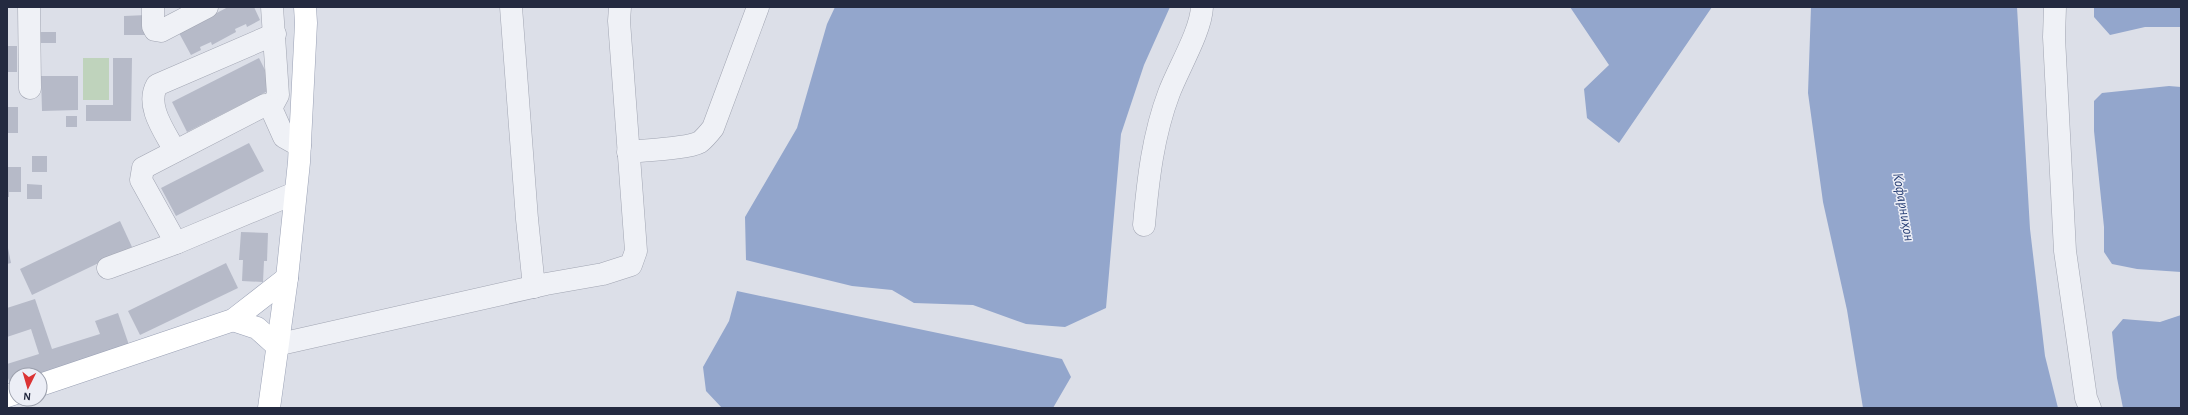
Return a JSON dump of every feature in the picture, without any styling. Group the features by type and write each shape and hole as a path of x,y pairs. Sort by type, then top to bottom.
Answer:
{"main road":[{"path":"269,408 276,345 287,278 300,146 306,23 305,7"},
{"path":"48,382 233,320 287,278"},
{"path":"233,320 257,328 276,345"}],"street":[{"path":"29,7 30,88"},
{"path":"153,7 153,26 156,30 160,31 207,7"},
{"path":"271,108 278,95 272,7"},
{"path":"511,7 527,219 534,287"},
{"path":"276,345 534,287 603,274 631,265 636,251 619,21 620,7"},
{"path":"628,152 687,145 699,142 707,136 713,128 758,7"},
{"path":"1144,226 1148,182 1156,133 1169,93 1184,61 1202,7"},
{"path":"2055,7 2054,37 2065,251 2086,398 2090,408"},
{"path":"175,151 153,106 152,99 157,85 275,34"},
{"path":"176,243 141,180 143,168 265,105 271,108 284,137 300,146"},
{"path":"108,268 176,243 295,193"}],"green space":[{"path":"83,58 109,58 109,100 83,100"}],"water":[{"path":"835,7 1170,7 1144,65 1121,134 1106,308 1065,327 1026,324 973,305 914,303 892,290 852,286 746,260 745,217 797,128 827,24"},
{"path":"1570,7 1712,7 1619,143 1587,118 1584,89 1609,65"},
{"name":"Кофарниҳон","path":"1811,7 2017,7 2030,229 2045,356 2058,408 1863,408 1847,310 1823,202 1808,93"},
{"path":"2094,7 2181,7 2181,27 2145,27 2110,35 2094,17"},
{"path":"2169,86 2181,87 2181,272 2137,269 2112,264 2104,252 2104,227 2094,131 2094,101 2102,93"},
{"path":"737,291 1062,359 1071,377 1053,408 722,408 706,391 703,367 729,321"},
{"path":"2181,315 2181,408 2123,408 2117,378 2112,332 2123,319 2160,322"}],"building":[{"path":"228,7 254,7 260,20 247,27 246,24 235,29 236,32 212,45 211,42 200,47 201,50 191,55 179,33"},
{"path":"147,15 147,35 124,35 124,16"},
{"path":"40,32 56,32 56,43 40,43"},
{"path":"7,46 17,46 17,72 7,72"},
{"path":"113,58 132,58 131,121 86,121 86,105 113,105"},
{"path":"259,58 274,88 187,132 172,102"},
{"path":"41,76 78,76 78,110 42,111"},
{"path":"7,107 18,107 18,133 7,133"},
{"path":"66,116 77,116 77,127 66,127"},
{"path":"249,143 264,171 176,216 161,188"},
{"path":"32,156 47,156 47,172 32,172"},
{"path":"7,167 21,167 21,192 9,192 9,197 7,197"},
{"path":"27,184 42,185 42,199 27,199"},
{"path":"120,221 132,247 32,295 20,269"},
{"path":"241,232 268,233 267,261 264,261 263,282 242,281 243,260 239,260"},
{"path":"8,248 11,263 7,264 7,249"},
{"path":"226,263 238,288 140,335 128,311"},
{"path":"35,299 52,349 100,334 95,321 118,313 129,345 48,371 48,367 8,367 8,378 7,364 39,354 31,329 7,337 7,308"}]}
